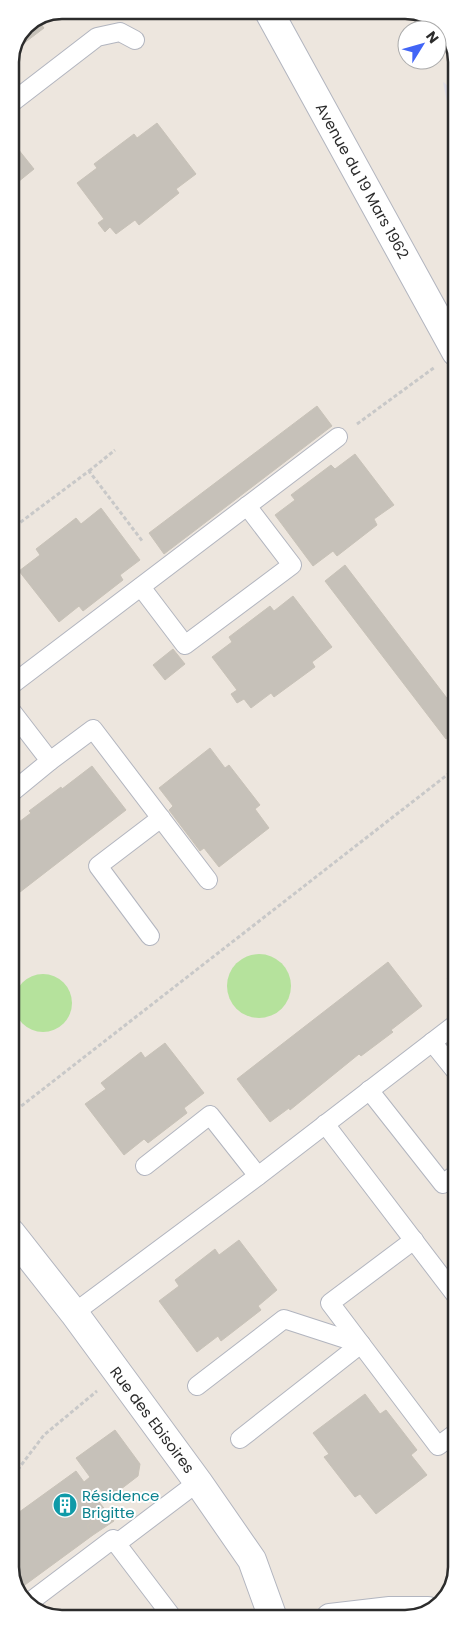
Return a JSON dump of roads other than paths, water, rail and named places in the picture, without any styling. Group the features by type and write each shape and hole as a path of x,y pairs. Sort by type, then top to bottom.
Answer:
{"street":[{"name":"Avenue du 19 Mars 1962","path":"273,19 448,337"},
{"name":"Rue des Ebisoires","path":"19,1243 74,1313 198,1482 252,1560 270,1610"}],"lane":[{"path":"19,97 97,37 120,32 135,40"},
{"path":"19,679 338,437"},
{"path":"141,587 185,645 292,565 247,506"},
{"path":"19,721 50,761"},
{"path":"19,786 93,729 208,880"},
{"path":"150,936 98,866 161,818"},
{"path":"74,1313 258,1176 448,1030"},
{"path":"432,1042 448,1062"},
{"path":"369,1090 442,1184 448,1180"},
{"path":"145,1166 210,1115 258,1176"},
{"path":"325,1124 448,1285"},
{"path":"414,1240 330,1303 438,1446 448,1439"},
{"path":"197,1386 284,1319 361,1344"},
{"path":"240,1439 361,1344"},
{"path":"116,1544 198,1482"},
{"path":"32,1599 113,1539 167,1610"}],"place":[{"name":"Résidence Brigitte","path":"65,1505"}]}
